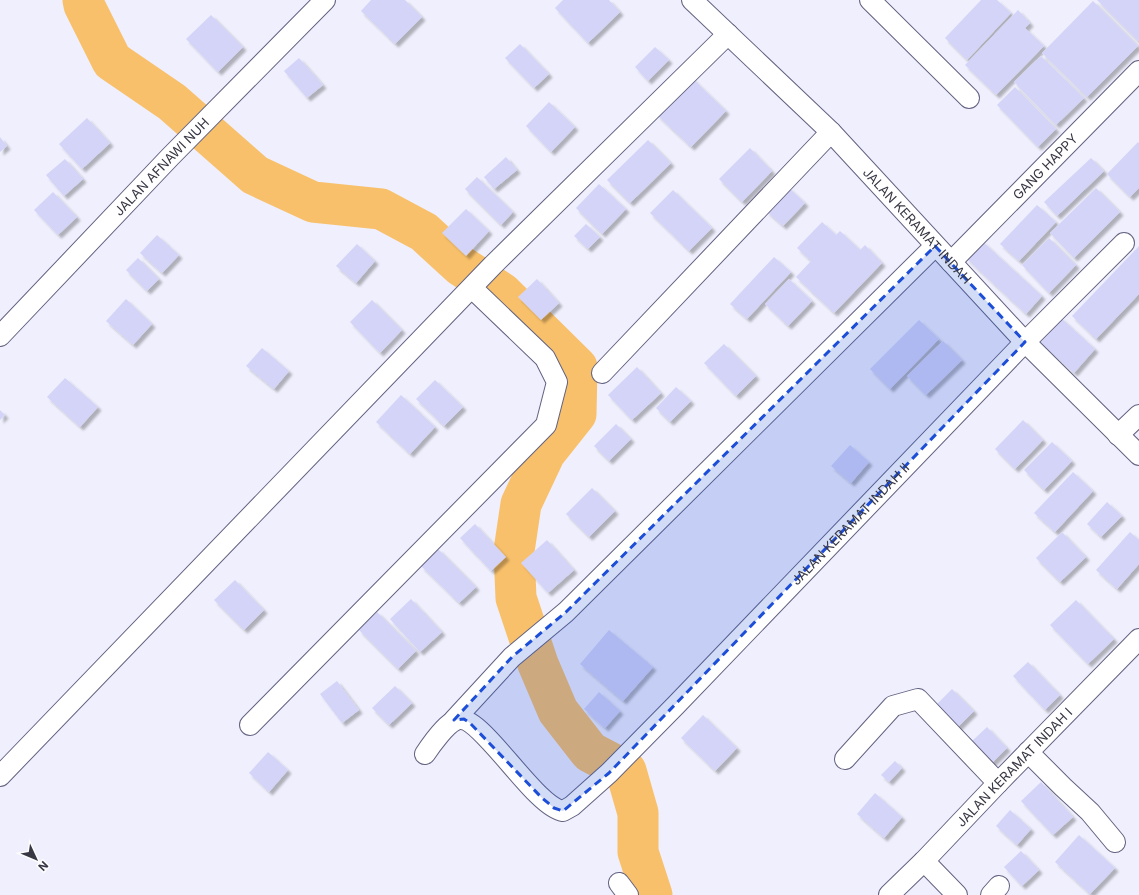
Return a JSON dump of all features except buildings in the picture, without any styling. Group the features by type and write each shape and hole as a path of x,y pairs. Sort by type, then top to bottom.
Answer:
{"street":[{"name":"JALAN AFNAWI NUH","path":"0,336 170,157 325,0"},
{"name":"JALAN KERAMAT INDAH","path":"692,0 831,132 1025,342 1139,456"},
{"path":"870,0 969,98"},
{"path":"0,776 504,254 728,34"},
{"name":"GANG HAPPY","path":"951,262 1139,71"},
{"path":"602,373 831,132"},
{"name":"JALAN KERAMAT INDAH II","path":"454,720 464,719 470,723 488,738 541,797 554,808 567,810 609,773 676,705 1025,342 1124,243"},
{"path":"425,754 440,734 512,657 566,612 935,246"},
{"path":"250,725 546,426 557,382 545,358 475,285"},
{"path":"1118,435 1139,415"},
{"name":"JALAN KERAMAT INDAH I","path":"889,895 924,862 998,783 1139,639"},
{"path":"845,759 893,706 918,699 998,783"},
{"path":"1028,752 1090,812 1115,842"},
{"path":"924,862 957,895"}],"highlighted area":[{"path":"935,246 1025,342 609,773 563,811 554,808 541,797 470,723 464,719 454,720 512,657 566,612"}],"waterway":[{"path":"83,0 84,5 112,61 172,102 255,175 313,202 381,209 424,232 461,266 502,293 577,367 576,414 545,453 521,504 514,551 516,598 538,664 558,711 590,752 626,771 638,813 638,852 652,895"}]}
